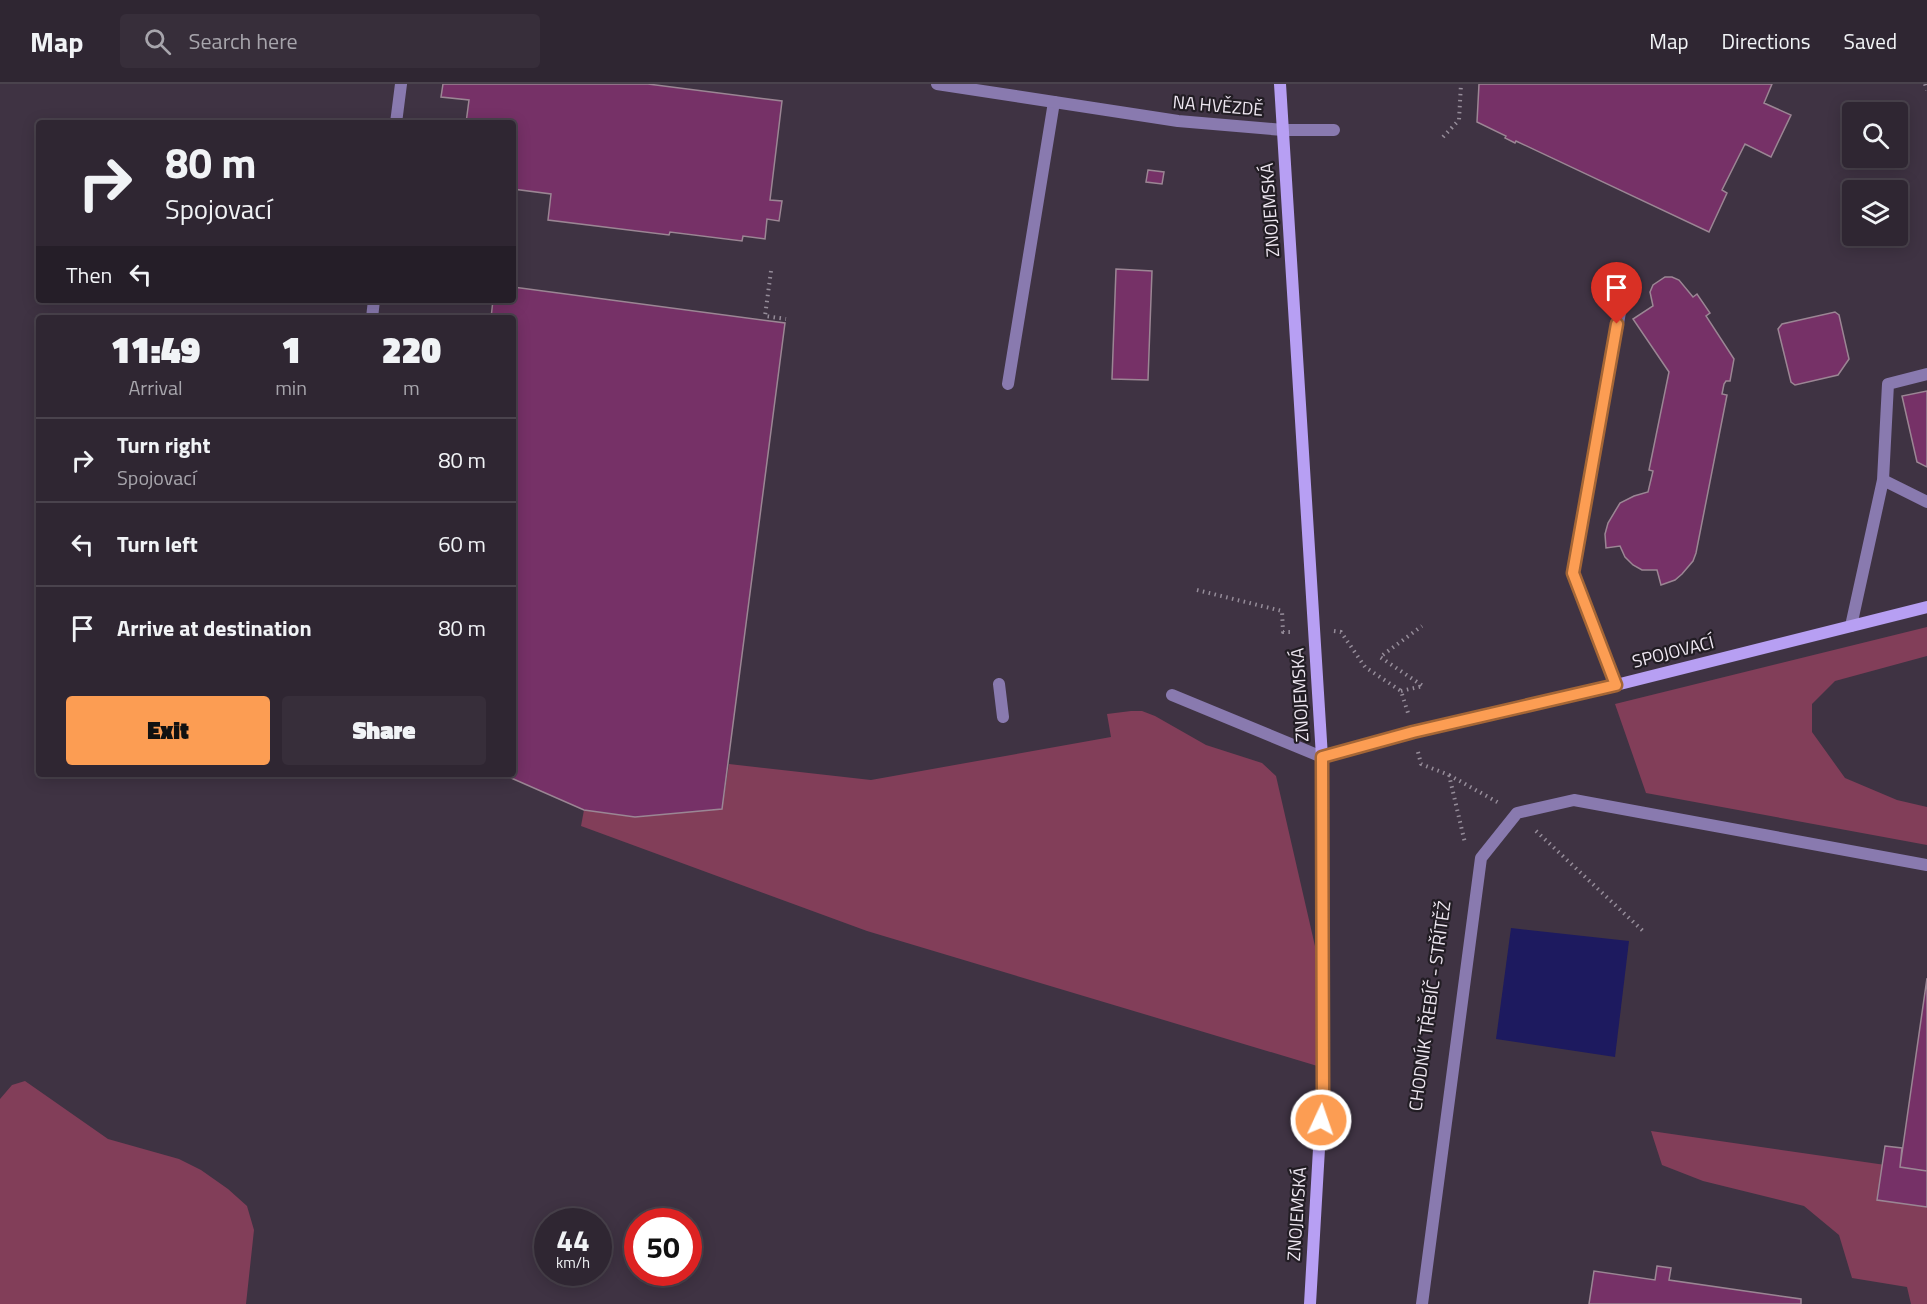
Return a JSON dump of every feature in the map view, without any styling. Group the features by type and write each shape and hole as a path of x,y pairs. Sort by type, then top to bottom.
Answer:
{"main road":[{"name":"ZNOJEMSKÁ","path":"1280,84 1322,757 1323,1097 1310,1304"},
{"name":"SPOJOVACÍ","path":"1322,757 1413,732 1616,685 1927,607"}],"street":[{"path":"396,120 401,84"},
{"name":"NA HVĚZDĚ","path":"937,84 1178,121 1284,130 1334,130"},
{"path":"1008,384 1054,102"},
{"path":"1616,685 1573,573 1626,279"},
{"path":"1851,626 1883,480 1888,384 1927,374"},
{"path":"1883,480 1927,502"},
{"path":"999,684 1004,717"},
{"path":"1172,695 1322,757"},
{"path":"1422,1304 1481,858 1517,813 1574,800 1927,865"}],"path":[{"path":"1443,136 1459,120 1461,84"},
{"path":"1926,84 1927,90"},
{"path":"771,271 765,316 786,319"},
{"path":"1401,691 1423,686 1380,657 1422,626"},
{"path":"1413,732 1421,764 1449,775 1517,813 1642,931"},
{"path":"1449,775 1466,848"}],"shaded area":[{"path":"1927,627 1927,656 1835,681 1812,704 1812,732 1845,778 1897,800 1927,807 1927,845 1646,793 1615,704"},
{"path":"1142,711 1155,716 1206,745 1262,763 1276,776 1323,981 1324,1068 867,931 581,826 584,810 635,817 722,809 729,764 871,780 1111,737 1107,714"},
{"path":"1511,928 1629,941 1615,1057 1496,1039"},
{"path":"25,1081 108,1139 179,1159 201,1170 247,1206 254,1230 246,1304 0,1304 0,1099 12,1085"},
{"path":"1651,1131 1927,1171 1927,1304 1911,1304 1907,1287 1852,1278 1839,1235 1804,1206 1703,1181 1662,1165"}],"building":[{"path":"443,84 648,84 782,101 770,200 782,201 779,221 767,219 765,239 743,236 742,241 670,232 669,235 548,220 551,194 516,189 516,120 466,120 469,100 441,97"},
{"path":"1479,84 1772,84 1764,103 1791,115 1771,157 1745,144 1722,190 1727,193 1709,232 1516,141 1515,143 1477,122"},
{"path":"1148,170 1164,172 1162,184 1146,182"},
{"path":"1116,269 1152,271 1148,380 1112,379"},
{"path":"1665,277 1679,280 1693,297 1697,294 1710,313 1706,316 1734,359 1730,381 1724,384 1722,394 1727,395 1696,553 1693,561 1682,574 1675,580 1661,585 1657,570 1642,570 1633,565 1625,557 1620,546 1606,548 1605,534 1608,523 1620,503 1648,492 1653,471 1649,470 1669,372 1633,319 1653,306 1650,292 1653,285"},
{"path":"516,287 785,323 722,809 635,817 584,810 509,777 516,777 516,315 491,315 493,303 516,303"},
{"path":"1835,312 1839,315 1849,359 1838,375 1795,385 1791,382 1778,329 1782,324"},
{"path":"1927,391 1927,467 1917,462 1902,396"},
{"path":"1927,978 1927,1171 1900,1167"},
{"path":"1885,1146 1902,1148 1900,1167 1927,1171 1927,1207 1877,1200"},
{"path":"1657,1266 1671,1268 1669,1280 1801,1299 1801,1304 1589,1304 1594,1271 1655,1280"}],"route":[{"path":"1321,1120 1323,1097 1322,757 1413,732 1616,685 1573,573 1617,324"}]}
